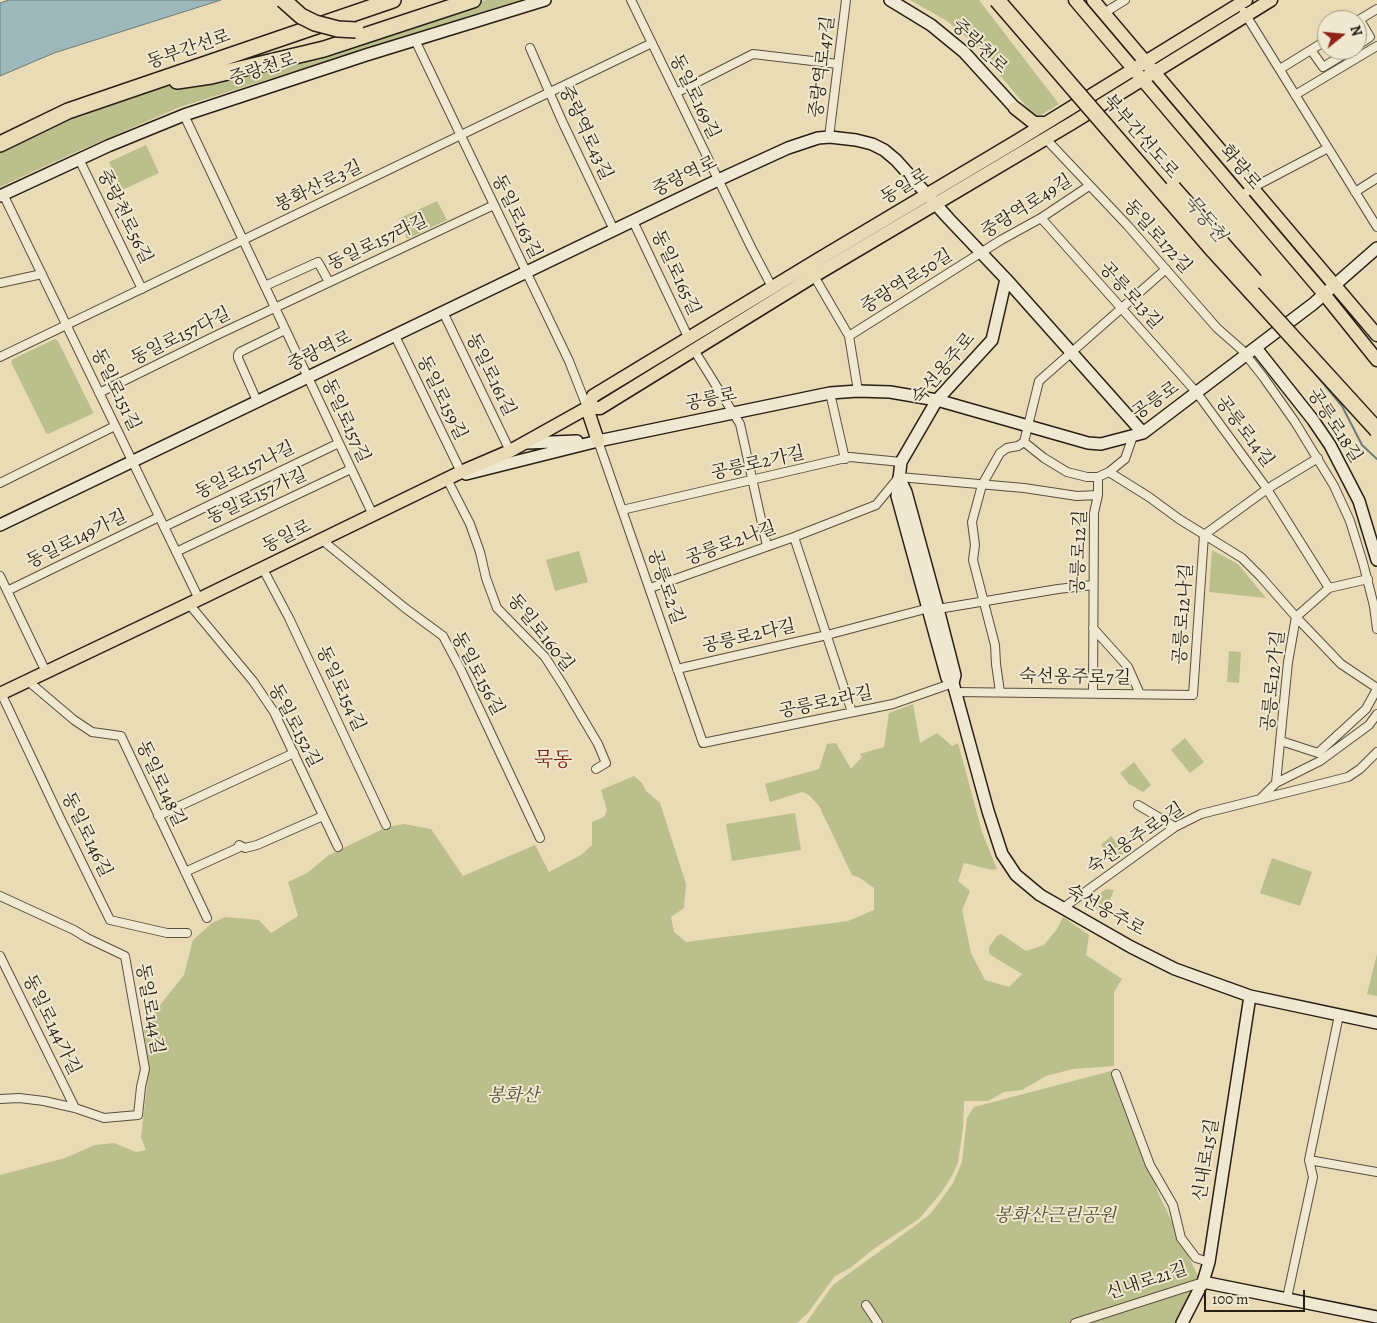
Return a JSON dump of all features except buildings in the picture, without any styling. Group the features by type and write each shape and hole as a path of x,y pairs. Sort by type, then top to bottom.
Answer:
{"highway":[{"path":"283,0 301,16 315,23 338,30 356,30 397,24"},
{"name":"동부간선로","path":"0,144 68,111 393,0"},
{"path":"139,87 211,76 324,49 473,0"},
{"name":"북부간선도로","path":"997,0 1208,243 1377,430"},
{"name":"북부간선도로","path":"1010,0 1282,311 1377,416"}],"main road":[{"name":"화랑로","path":"1075,0 1324,294 1377,360"},
{"name":"화랑로","path":"1093,0 1377,334"},
{"name":"동일로","path":"931,199 1046,139 1271,0"},
{"name":"동일로","path":"1,694 461,472 527,443 587,408 600,408 692,344 780,287 819,268 931,199 1024,136 1240,1"},
{"path":"1015,108 1034,123 1046,123"},
{"path":"1015,108 1022,122 1024,136"},
{"name":"동일로","path":"780,287 819,268"},
{"name":"동일로","path":"587,408 593,396 692,344"},
{"path":"614,384 608,392 610,396 620,395"},
{"path":"587,408 598,440"}],"street":[{"name":"중랑천로","path":"1,195 79,159 184,115 545,0"},
{"name":"동일로169길","path":"631,0 718,180 780,287"},
{"name":"중랑역로47길","path":"829,137 846,0"},
{"name":"중랑천로","path":"890,0 947,37 986,74 1015,108"},
{"path":"1104,13 1125,0"},
{"path":"1240,1 1246,16 1377,227"},
{"name":"동일로163길","path":"415,40 569,361 587,408"},
{"name":"봉화산로3길","path":"0,357 652,44"},
{"path":"1280,69 1317,46"},
{"path":"1295,95 1377,46"},
{"name":"중랑역로43길","path":"530,48 562,121 614,230"},
{"path":"1311,50 1317,59"},
{"path":"676,93 752,54 838,64"},
{"path":"1317,60 1322,67 1333,60"},
{"path":"1342,60 1345,64"},
{"name":"동일로157길","path":"184,115 373,515"},
{"name":"중랑역로","path":"0,525 718,180 807,140 829,137 872,144 884,150 907,171 1072,352 1138,435"},
{"name":"동일로172길","path":"1046,139 1128,226 1217,328 1246,356 1290,414 1318,458 1344,508 1355,535 1368,579 1377,629"},
{"name":"화랑로","path":"1252,188 1328,148"},
{"name":"중랑천로56길","path":"79,159 142,289"},
{"path":"1355,192 1377,178"},
{"name":"중랑역로49길","path":"981,254 1041,218 1089,186"},
{"path":"1241,196 1252,188"},
{"name":"동일로151길","path":"1,195 42,274 176,552 194,602"},
{"name":"동일로157라길","path":"275,308 494,205"},
{"name":"공릉로13길","path":"1041,218 1197,394"},
{"name":"동일로165길","path":"633,221 692,344"},
{"path":"1324,294 1377,248"},
{"name":"중랑역로50길","path":"849,336 981,254"},
{"path":"265,286 318,262 329,282"},
{"path":"819,268 849,336 858,391"},
{"path":"1000,692 995,645 973,560 975,545 972,522 982,484 1000,453 1024,442 1039,381 1122,310 1166,269"},
{"path":"0,283 42,274"},
{"name":"숙선옹주로","path":"1006,279 992,340 937,400 901,462 899,478 906,492 934,609 956,675 954,687 988,811 1002,854 1016,875 1040,895 1130,947 1175,969 1250,996 1377,1023"},
{"name":"공릉로","path":"447,479 598,440 830,393 858,391 890,392 937,400 1088,443 1100,444 1138,435 1197,394 1324,294"},
{"name":"동일로157다길","path":"99,392 275,308"},
{"name":"동일로161길","path":"444,312 510,451"},
{"name":"중랑역로","path":"257,401 238,354 285,330"},
{"name":"동일로159길","path":"395,336 461,472"},
{"path":"692,344 740,424 767,546"},
{"name":"공릉로18길","path":"1258,346 1330,445 1359,502 1377,560"},
{"path":"830,393 845,459"},
{"name":"공릉로14길","path":"1197,394 1267,489 1329,588"},
{"path":"0,483 115,426"},
{"path":"1024,442 1044,458 1067,472 1087,477 1098,477 1109,472 1126,459 1138,435"},
{"name":"공릉로","path":"527,443 598,440"},
{"name":"공릉로2길","path":"598,440 703,743"},
{"name":"동일로157나길","path":"164,527 339,443"},
{"name":"공릉로2가길","path":"622,510 850,458 901,462"},
{"name":"공릉로14길","path":"1204,535 1267,489 1318,458"},
{"name":"동일로157가길","path":"176,552 351,469"},
{"name":"공릉로12가길","path":"1109,472 1242,558 1341,664 1377,688 1366,709 1318,753 1282,741 1288,662 1296,618"},
{"name":"공릉로12길","path":"1093,693 1094,513 1098,495 1098,477"},
{"path":"899,478 1024,488 1077,496 1098,495"},
{"name":"공릉로2나길","path":"650,588 794,537 876,505 899,478"},
{"name":"동일로160길","path":"447,479 470,524 497,608 545,657 564,685 598,744 606,763 596,769"},
{"name":"동일로149가길","path":"7,591 159,517"},
{"name":"공릉로12나길","path":"1193,694 1204,535"},
{"name":"공릉로2나길","path":"794,537 827,635"},
{"name":"동일로156길","path":"322,540 405,608 443,636 461,670 540,838"},
{"name":"동일로154길","path":"263,568 290,618 386,825"},
{"path":"0,576 46,672"},
{"path":"1296,618 1329,588 1368,579"},
{"name":"공릉로2다길","path":"678,669 934,609 1093,585"},
{"name":"동일로152길","path":"194,602 274,712 338,847"},
{"path":"1093,628 1128,667 1140,694"},
{"path":"827,635 852,712"},
{"name":"동일로148길","path":"28,681 74,720 92,732 121,736 207,918"},
{"name":"숙선옹주로7길","path":"954,687 1000,692 1193,694"},
{"name":"공릉로2라길","path":"703,743 893,704 954,687"},
{"name":"동일로146길","path":"1,694 110,920 167,932 187,933"},
{"path":"1261,798 1276,783 1320,762 1369,725 1377,714"},
{"path":"1276,783 1282,741"},
{"name":"숙선옹주로9길","path":"1063,908 1175,828 1201,814 1348,776 1360,770 1377,752"},
{"path":"158,816 294,753"},
{"path":"1138,805 1175,828"},
{"path":"185,872 238,848 239,845 245,848 257,845 323,816"},
{"name":"동일로144길","path":"0,896 125,956 145,1069 138,1115 104,1118 75,1108"},
{"name":"동일로144가길","path":"0,956 75,1108"},
{"name":"신내로15길","path":"1182,1323 1203,1282 1209,1262 1250,996"},
{"path":"1287,1298 1313,1177 1309,1160 1339,1015"},
{"path":"1116,1074 1150,1165 1172,1205 1181,1238 1196,1258 1209,1262"},
{"path":"0,1098 44,1101 75,1108"},
{"path":"1309,1160 1377,1172"},
{"name":"신내로21길","path":"1075,1323 1203,1282 1377,1317"},
{"path":"866,1305 878,1323"}],"green space":[{"path":"486,0 521,0 180,107 0,187 0,150 57,123 163,86 211,78 336,49"},
{"path":"910,0 979,0 1059,104 1036,118 972,42 947,21"},
{"path":"146,145 159,173 122,190 109,162"},
{"path":"437,201 447,220 407,239 398,219"},
{"path":"55,339 58,341 93,412 48,434 11,362 13,359"},
{"path":"1212,550 1238,564 1266,598 1209,592"},
{"path":"579,551 588,582 555,591 546,560"},
{"path":"1229,651 1241,652 1239,683 1227,682"},
{"name":"봉화산","path":"913,704 920,743 937,733 952,746 958,743 982,832 997,869 992,870 964,863 958,881 970,891 962,910 971,953 985,980 1009,987 1022,974 989,954 989,947 997,936 1001,934 1026,951 1044,945 1057,929 1063,917 1089,935 1086,955 1122,979 1114,992 1114,1066 1073,1069 1046,1076 1022,1090 1004,1092 988,1101 964,1101 963,1128 958,1162 941,1193 919,1219 875,1248 850,1268 835,1276 807,1314 797,1323 0,1323 0,1175 65,1158 95,1145 114,1143 136,1152 146,1150 141,1137 149,1069 144,1029 148,1020 184,975 193,940 212,923 225,917 259,920 271,933 298,916 288,882 307,873 329,855 387,827 404,824 431,829 463,876 535,845 549,872 581,855 592,845 592,822 604,817 607,810 601,790 634,776 642,783 646,791 660,803 686,884 684,908 671,917 674,932 686,942 848,921 874,910 874,888 852,875 819,806 809,795 802,792 770,802 765,784 819,769 827,744 836,743 851,769 862,757 860,754 884,747 889,713"},
{"path":"1185,738 1204,762 1190,773 1171,750"},
{"path":"1134,762 1151,785 1143,792 1129,784 1120,773"},
{"path":"795,813 801,850 732,861 726,824"},
{"path":"1111,836 1125,852 1115,860 1101,845"},
{"path":"1272,858 1312,872 1300,906 1260,893"},
{"path":"1106,889 1114,890 1105,913 1092,906 1098,895"},
{"path":"1377,954 1377,996 1367,994"},
{"name":"봉화산근린공원","path":"1115,1070 1159,1195 1198,1276 1179,1323 806,1323 833,1285 930,1214 941,1200 953,1183 962,1162 967,1118 974,1107"}],"water":[{"path":"9,0 221,0 54,53 0,76 0,3"}],"waterway":[{"name":"묵동천","path":"1308,365 1342,406 1362,445 1377,459"}],"district":[{"name":"묵동","path":"553,761"}]}
